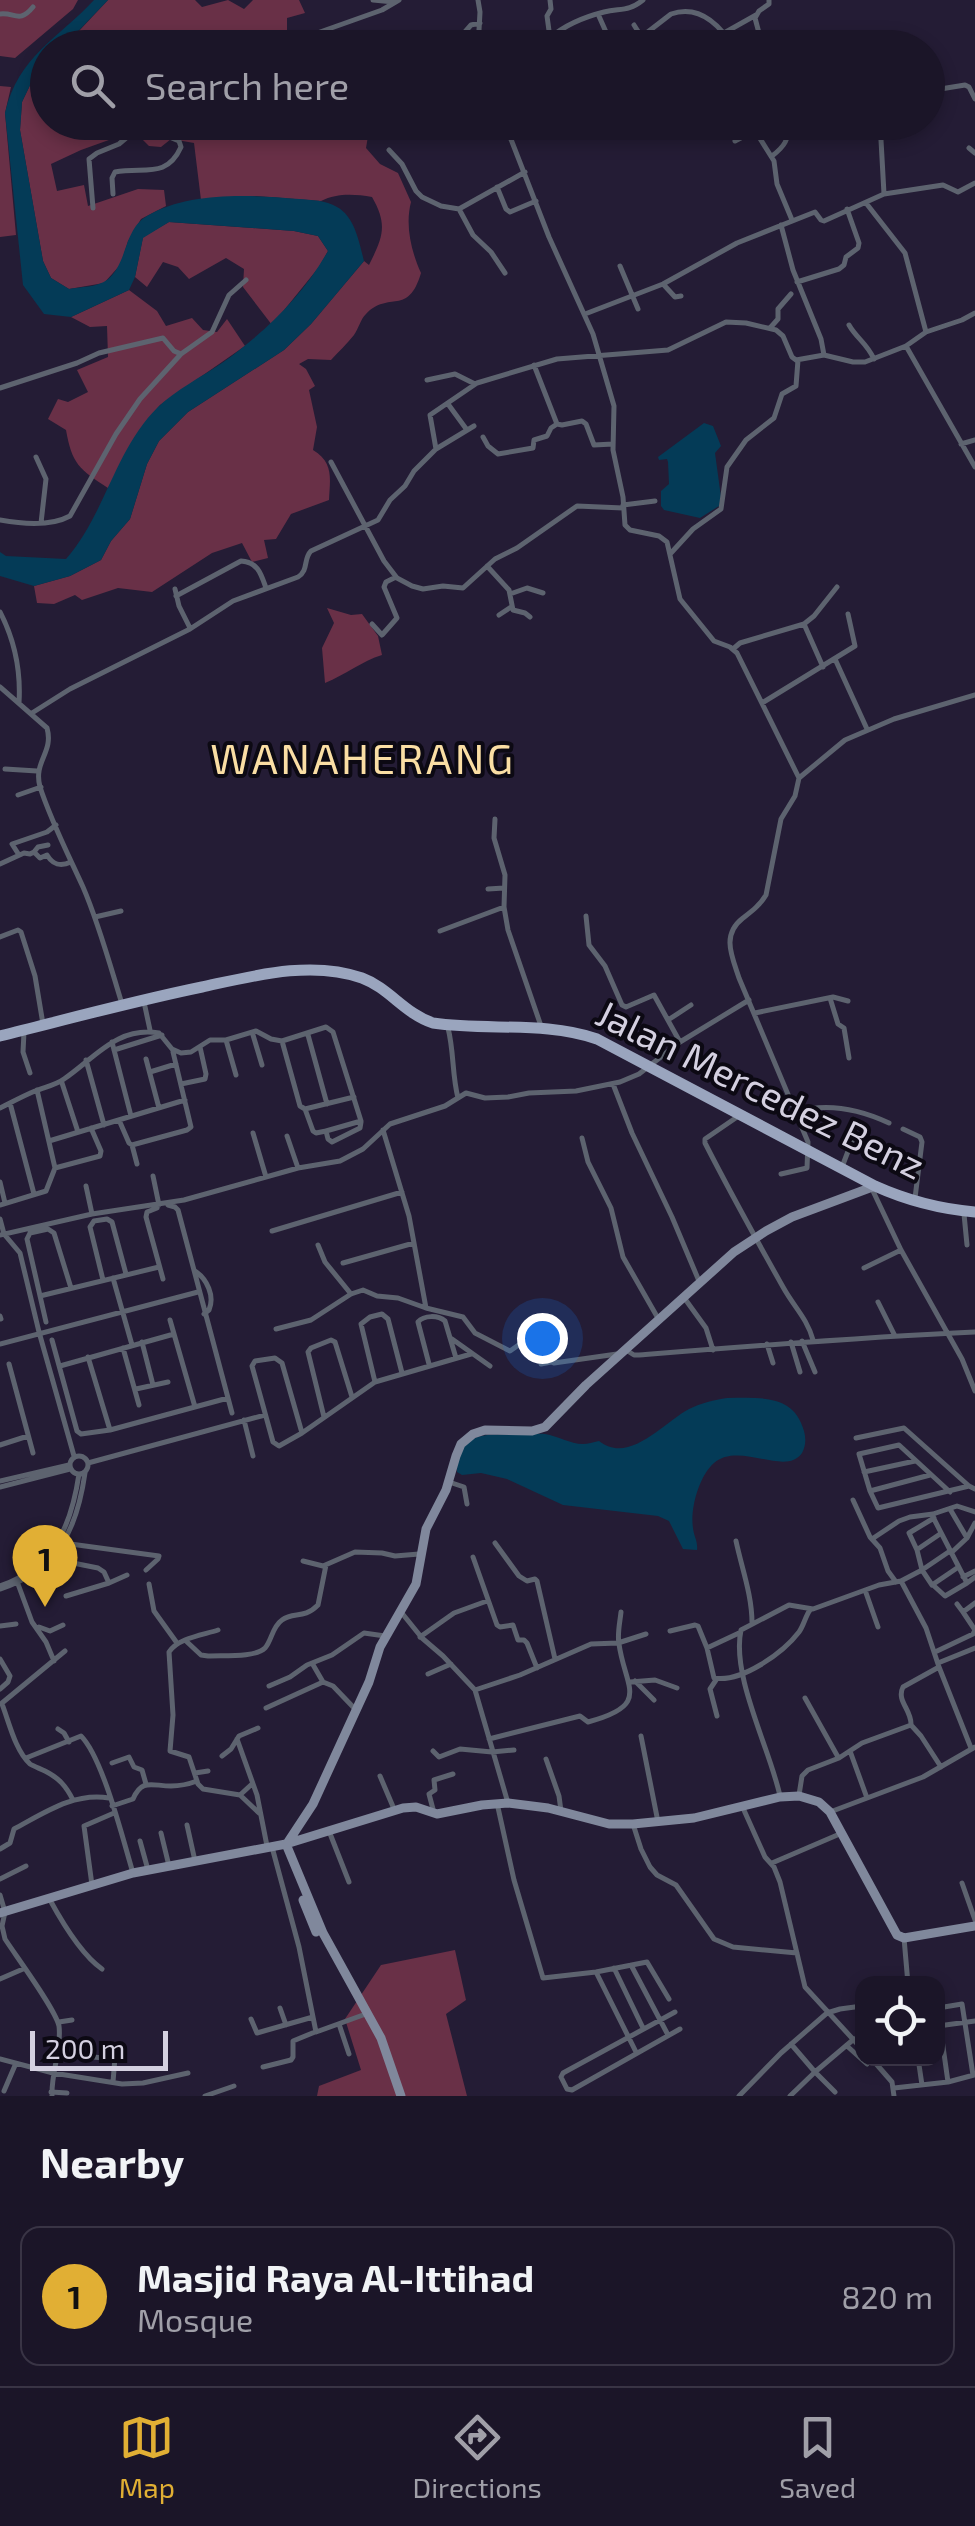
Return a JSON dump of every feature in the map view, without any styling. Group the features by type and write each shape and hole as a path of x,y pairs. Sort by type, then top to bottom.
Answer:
{"main road":[{"name":"Jalan Mercedez Benz","path":"0,1036 143,999 287,971 314,970 367,980 416,1016 433,1023 542,1028 589,1036 873,1187 970,1211"}],"street":[{"path":"373,0 398,1"},
{"path":"478,0 480,30"},
{"path":"549,30 550,0"},
{"path":"562,30 578,20 630,9 644,0"},
{"path":"728,30 756,15 769,4 768,0"},
{"path":"326,30 398,1"},
{"path":"0,14 16,18 33,6"},
{"path":"649,30 679,11 705,16 722,30"},
{"path":"598,14 605,30"},
{"path":"756,15 757,30"},
{"path":"467,30 480,23"},
{"path":"634,25 637,30"},
{"path":"945,88 972,85 975,99"},
{"path":"93,208 88,159 125,140"},
{"path":"113,194 115,172 167,166 176,158 180,143 174,140"},
{"path":"512,140 585,314 614,406 613,444 627,528 668,542 680,599 711,638 733,649 799,778"},
{"path":"763,140 772,156 780,192 792,220"},
{"path":"772,156 787,140"},
{"path":"881,140 884,194"},
{"path":"389,150 418,194 440,206 459,209 526,172"},
{"path":"585,314 664,284 718,252 815,212 824,220 884,194 943,185 958,192 975,182"},
{"path":"497,187 508,211 536,202"},
{"path":"866,203 905,253 926,332"},
{"path":"459,209 473,235 492,252 504,274"},
{"path":"797,282 839,269 858,248 847,209"},
{"path":"781,226 824,355"},
{"path":"620,266 638,309"},
{"path":"0,520 40,523 70,516 133,407 181,354 212,332 229,295 246,280"},
{"path":"664,284 670,294 681,296"},
{"path":"770,328 778,317 778,309 791,294"},
{"path":"436,449 430,415 474,384 557,358 668,350 723,323 733,322 776,330 792,357 798,360 824,355 859,363 975,313"},
{"path":"849,325 874,359"},
{"path":"0,388 98,353 163,338 181,354"},
{"path":"906,346 975,467"},
{"path":"671,554 693,529 721,509 727,467 746,440 774,418 782,394 796,386 798,360"},
{"path":"534,365 557,424"},
{"path":"428,380 450,374 474,384"},
{"path":"32,713 70,688 190,629 232,601 302,575 311,551 380,518 390,500 436,449 470,428 448,404"},
{"path":"557,424 582,420 594,445 613,444"},
{"path":"483,437 498,454 522,451 533,448 534,440 547,436 557,424"},
{"path":"961,444 975,440"},
{"path":"36,457 46,479 40,523"},
{"path":"332,462 384,562 406,584 424,589 461,589 494,559 517,548 580,504 623,506 654,501"},
{"path":"190,629 176,593 241,561 259,568 266,588"},
{"path":"486,566 505,584 515,612 530,617"},
{"path":"372,624 382,635 397,618 384,587 396,577"},
{"path":"510,594 527,588 543,593"},
{"path":"733,649 737,644 804,624 838,588"},
{"path":"499,615 511,607"},
{"path":"0,612 18,664 19,703"},
{"path":"762,703 855,646 848,614"},
{"path":"804,624 823,666"},
{"path":"835,659 868,730"},
{"path":"0,687 46,726 50,738 37,771 40,787 94,918 122,1004"},
{"path":"781,1174 806,1169 808,1142 749,1000 731,953 729,936 734,925 766,895 778,829 795,796 799,778 844,740 917,712 975,696"},
{"path":"5,769 37,771"},
{"path":"18,794 40,787"},
{"path":"495,819 494,838 504,868 504,907 510,939 542,1028"},
{"path":"18,855 12,844 56,825"},
{"path":"0,864 48,845"},
{"path":"34,852 40,858 47,855 58,865 71,862"},
{"path":"488,889 504,888"},
{"path":"440,931 504,907"},
{"path":"94,918 121,910"},
{"path":"586,916 589,945 605,966 622,1005 626,1007 653,994 680,1042"},
{"path":"0,937 22,932 43,1024"},
{"path":"755,1013 830,998 848,1001"},
{"path":"830,998 838,1024 844,1028 849,1058"},
{"path":"143,999 150,1031"},
{"path":"0,1234 92,1214 159,1205 346,1159 396,1121 430,1112 469,1093 485,1098 508,1097 613,1084 650,1066 680,1042 749,1000"},
{"path":"668,1020 691,1005"},
{"path":"448,1025 458,1098"},
{"path":"172,1049 186,1053 210,1040 259,1031 282,1041 326,1027 333,1032 361,1121 360,1128 336,1140 330,1141 326,1131"},
{"path":"25,1030 23,1047 30,1073"},
{"path":"252,1033 262,1065"},
{"path":"113,1046 124,1034 162,1034 172,1049 192,1124 189,1129 132,1145"},
{"path":"0,1108 62,1082 86,1060 113,1046 162,1034"},
{"path":"308,1034 327,1104"},
{"path":"226,1040 236,1074"},
{"path":"282,1041 300,1106 313,1131 361,1121"},
{"path":"113,1046 131,1116"},
{"path":"181,1084 206,1078 200,1047"},
{"path":"146,1058 159,1108"},
{"path":"86,1060 104,1124"},
{"path":"150,1072 176,1064"},
{"path":"62,1082 78,1132"},
{"path":"613,1084 699,1282"},
{"path":"0,1182 3,1204 48,1190 55,1168 37,1090"},
{"path":"305,1110 354,1097"},
{"path":"49,1141 185,1100"},
{"path":"10,1103 34,1194"},
{"path":"795,1112 820,1107 856,1110 889,1123"},
{"path":"741,1115 705,1144 814,1340"},
{"path":"119,1120 137,1164"},
{"path":"55,1168 100,1156 91,1128"},
{"path":"903,1128 922,1142 915,1200"},
{"path":"383,1130 402,1192 426,1308"},
{"path":"253,1133 266,1177"},
{"path":"842,1169 855,1133"},
{"path":"287,1136 298,1168"},
{"path":"582,1138 592,1171 610,1204 623,1257 660,1320"},
{"path":"154,1176 159,1205"},
{"path":"86,1186 92,1214"},
{"path":"276,1846 313,1804 385,1636 419,1578 430,1519 458,1450 469,1437 491,1429 542,1429 699,1282 755,1238 792,1218 873,1187 901,1250 962,1359 975,1391"},
{"path":"272,1231 402,1192"},
{"path":"163,1279 146,1214 169,1205 178,1210 232,1413"},
{"path":"967,1246 970,1211"},
{"path":"0,1219 4,1234 20,1253 74,1456 70,1467"},
{"path":"103,1280 90,1227 94,1222 112,1222 126,1274"},
{"path":"46,1322 26,1239 30,1234 48,1229 54,1232 70,1288"},
{"path":"343,1263 414,1242"},
{"path":"318,1245 351,1294"},
{"path":"864,1268 901,1250"},
{"path":"40,1296 159,1267"},
{"path":"194,1270 204,1279 212,1299 210,1310 204,1314"},
{"path":"114,1278 132,1345"},
{"path":"276,1329 310,1321 363,1290 462,1317 474,1332 510,1350 527,1338 552,1362"},
{"path":"0,1344 198,1292"},
{"path":"684,1296 706,1328 714,1350"},
{"path":"878,1302 895,1336"},
{"path":"375,1382 361,1326 382,1314 388,1319 402,1373"},
{"path":"430,1364 419,1320 428,1317 445,1321 456,1358"},
{"path":"170,1320 195,1407"},
{"path":"541,1364 624,1352 634,1355 975,1332"},
{"path":"60,1366 174,1334"},
{"path":"451,1339 490,1366"},
{"path":"52,1340 77,1431 85,1435 228,1398"},
{"path":"802,1341 815,1372"},
{"path":"142,1342 153,1384"},
{"path":"324,1417 308,1352 311,1348 335,1342 352,1397"},
{"path":"790,1342 800,1372"},
{"path":"767,1344 773,1363"},
{"path":"123,1348 140,1405"},
{"path":"302,1433 282,1364 275,1358 255,1361 252,1366 277,1446 287,1443 302,1433 352,1397 375,1382 471,1354"},
{"path":"88,1356 110,1430"},
{"path":"8,1364 33,1452"},
{"path":"0,1380 12,1378"},
{"path":"136,1389 168,1382"},
{"path":"0,1588 48,1558 71,1516 88,1463 265,1415"},
{"path":"244,1420 253,1456"},
{"path":"856,1438 904,1428 972,1488"},
{"path":"0,1445 28,1436"},
{"path":"950,1492 899,1445 859,1454 878,1508 972,1488"},
{"path":"74,1456 82,1456 88,1463"},
{"path":"864,1472 916,1461"},
{"path":"0,1484 70,1467 82,1474"},
{"path":"0,1588 20,1583 64,1543 81,1497 82,1474"},
{"path":"870,1491 930,1475"},
{"path":"448,1482 464,1487 467,1504"},
{"path":"830,1812 919,1779 973,1747 926,1628 899,1581 888,1571 853,1500"},
{"path":"975,1512 961,1507 950,1509 909,1533 922,1570 945,1596 975,1574"},
{"path":"950,1509 967,1538"},
{"path":"872,1539 904,1519 933,1516"},
{"path":"933,1516 965,1580"},
{"path":"718,1716 710,1690 716,1680 742,1674 763,1663 794,1637 810,1610 922,1570 967,1538 975,1523"},
{"path":"917,1550 940,1534"},
{"path":"736,1541 753,1604 752,1623"},
{"path":"64,1543 158,1556 146,1570"},
{"path":"495,1543 519,1576 527,1581 538,1580 555,1659"},
{"path":"303,1561 326,1565 354,1552 422,1554"},
{"path":"48,1558 98,1568 109,1583"},
{"path":"472,1558 498,1625 512,1625 518,1640 527,1643 537,1668"},
{"path":"186,1641 208,1656 257,1653 286,1616 306,1614 318,1605 326,1565"},
{"path":"932,1585 958,1567"},
{"path":"98,1568 98,1587"},
{"path":"66,1596 127,1575"},
{"path":"20,1583 40,1628 50,1631 63,1626"},
{"path":"20,1583 32,1622 54,1661"},
{"path":"149,1584 154,1612 177,1644"},
{"path":"865,1590 878,1627"},
{"path":"420,1637 454,1613 489,1600"},
{"path":"963,1612 975,1603"},
{"path":"935,1652 974,1630 958,1604"},
{"path":"707,1648 788,1605 810,1610"},
{"path":"401,1612 420,1637 475,1690 503,1803 514,1880 541,1976 546,1979 648,1963 668,1999"},
{"path":"621,1612 618,1643 632,1681 654,1700"},
{"path":"0,1626 16,1624"},
{"path":"670,1631 698,1626 716,1680"},
{"path":"218,1630 170,1647 174,1716 170,1748 172,1753 189,1757 203,1790 240,1795 259,1813 381,2038 398,2096"},
{"path":"269,1686 335,1654 364,1633 385,1636"},
{"path":"740,1633 742,1674 780,1798"},
{"path":"475,1690 593,1644 618,1643 646,1634"},
{"path":"910,1725 912,1716 902,1700 904,1687 975,1648"},
{"path":"64,1652 1,1704 32,1766 63,1782 74,1800"},
{"path":"0,1658 10,1676 0,1689"},
{"path":"312,1664 323,1682 333,1686 356,1711"},
{"path":"428,1674 451,1664"},
{"path":"632,1681 662,1681 677,1688"},
{"path":"489,1739 580,1716 588,1722 612,1714 628,1698 632,1681"},
{"path":"266,1708 323,1682"},
{"path":"805,1698 839,1758"},
{"path":"799,1796 804,1774 910,1725"},
{"path":"910,1725 941,1767"},
{"path":"222,1756 233,1748 237,1738 258,1728"},
{"path":"58,1730 69,1742"},
{"path":"26,1758 82,1736 86,1739 133,1873"},
{"path":"642,1736 658,1822"},
{"path":"237,1738 257,1795 259,1813"},
{"path":"433,1751 439,1757 464,1749 514,1750"},
{"path":"850,1751 867,1798"},
{"path":"112,1762 129,1758 134,1767 142,1770 146,1784"},
{"path":"546,1759 561,1811"},
{"path":"92,1885 84,1826 134,1799 134,1794 146,1784 169,1786 208,1771"},
{"path":"434,1814 429,1794 435,1790 434,1780 452,1774"},
{"path":"380,1776 394,1809"},
{"path":"240,1795 252,1784"},
{"path":"0,1849 10,1843 14,1829 63,1803 95,1795 109,1798"},
{"path":"2,1912 133,1873 276,1846 394,1809 416,1807 434,1814 503,1803 561,1811 609,1824 633,1824 704,1816 780,1798 799,1796 819,1802 830,1812 894,1932 904,1938 975,1923 962,1883"},
{"path":"743,1808 780,1882 805,1987 854,2039 790,2096"},
{"path":"633,1824 650,1867 676,1885 714,1938 728,1946 797,1952"},
{"path":"187,1825 195,1861"},
{"path":"329,1832 349,1882"},
{"path":"161,1833 169,1866"},
{"path":"772,1863 842,1834"},
{"path":"140,1841 148,1870"},
{"path":"276,1846 320,1941 364,2015 398,2096"},
{"path":"276,1846 316,2032"},
{"path":"0,1880 26,1866"},
{"path":"0,1895 2,1932 59,2022 52,2094 66,2093"},
{"path":"50,1899 92,1962 102,1969"},
{"path":"904,1938 907,1976"},
{"path":"631,1965 668,2036"},
{"path":"0,1979 23,1968"},
{"path":"614,1968 644,2028"},
{"path":"596,1972 636,2052"},
{"path":"945,2008 975,2002"},
{"path":"894,2088 974,2075 962,2004"},
{"path":"739,2096 828,2013 855,2007"},
{"path":"280,2008 286,2025"},
{"path":"675,2012 561,2077 572,2090 680,2029"},
{"path":"263,2067 291,2060 293,2041 364,2015"},
{"path":"251,2019 255,2033 314,2017"},
{"path":"59,2022 72,2020"},
{"path":"945,2025 975,2021"},
{"path":"339,2024 349,2054"},
{"path":"791,2044 835,2092"},
{"path":"112,2082 116,2045"},
{"path":"847,2046 855,2051"},
{"path":"93,2058 115,2059"},
{"path":"0,2059 53,2073 122,2084 188,2073"},
{"path":"4,2091 16,2063"},
{"path":"945,2065 948,2082"},
{"path":"874,2066 892,2082 894,2096"},
{"path":"919,2066 922,2086"},
{"path":"122,2084 125,2096"},
{"path":"205,2096 234,2086"}],"shaded area":[{"path":"0,0 78,0 48,30 30,30 30,45 15,58 0,56"},
{"path":"108,0 195,0 202,7 228,0 244,9 253,0 299,0 305,13 287,18 287,30 80,30"},
{"path":"30,85 30,140 109,140 51,164 57,191 84,185 88,206 138,189 164,190 166,206 141,219 121,264 104,283 69,289 51,278 43,261 20,130 22,102"},
{"path":"0,86 11,87 5,113 16,235 0,237"},
{"path":"143,140 170,140 161,147 149,146"},
{"path":"177,140 367,140 366,148 380,164 398,173 411,202 410,238 421,273 410,295 374,307 366,314 354,335 331,360 308,359 299,364 315,386 309,390 317,427 313,450 328,466 329,500 291,514 276,539 264,540 268,558 252,562 242,543 212,553 152,592 118,588 82,600 75,595 54,604 37,603 34,586 70,576 101,560 130,519 147,464 159,441 188,412 284,350 364,261 369,265 378,247 382,223 372,197 352,195 321,201 256,196 201,200 194,143"},
{"path":"169,222 294,231 318,236 328,251 272,325 243,287 244,269 226,258 189,279 178,267 163,262 147,287 135,277 143,237"},
{"path":"129,290 157,311 166,326 192,318 203,330 217,332 227,319 245,346 160,405 142,427 108,488 78,465 66,430 48,419 58,399 68,402 88,392 77,370 108,357 107,326 90,327 71,317"},
{"path":"327,608 362,614 378,636 382,655 325,683 322,648 334,623"},
{"path":"455,1950 466,2000 446,2014 467,2096 317,2096 319,2086 361,2070 345,2019 381,1965"}],"water":[{"path":"94,0 108,0 79,30 62,30"},
{"path":"29,62 30,85 22,102 20,130 43,261 51,278 69,289 103,282 114,273 134,230 147,216 182,202 221,197 280,198 333,205 352,223 364,261 284,350 188,412 159,441 147,464 130,519 101,560 70,576 34,586 0,576 0,552 6,556 66,559 91,523 143,424 165,401 222,363 267,326 294,299 328,251 318,236 294,231 169,222 143,238 129,290 71,317 44,314 23,285 5,113 11,93"},
{"path":"704,423 713,426 721,446 715,453 719,506 700,518 664,510 661,491 669,484 668,462 658,457"},
{"path":"727,1398 762,1398 783,1404 799,1419 805,1445 795,1459 785,1462 736,1456 714,1463 700,1484 694,1503 692,1520 697,1550 683,1549 669,1521 658,1516 563,1505 507,1479 457,1472 462,1450 482,1436 545,1434 578,1444 599,1441 622,1448 646,1439 689,1409"}],"place":[{"name":"Masjid Raya Al-Ittihad","path":"45,1607"}],"district":[{"name":"WANAHERANG","path":"363,759"}]}
